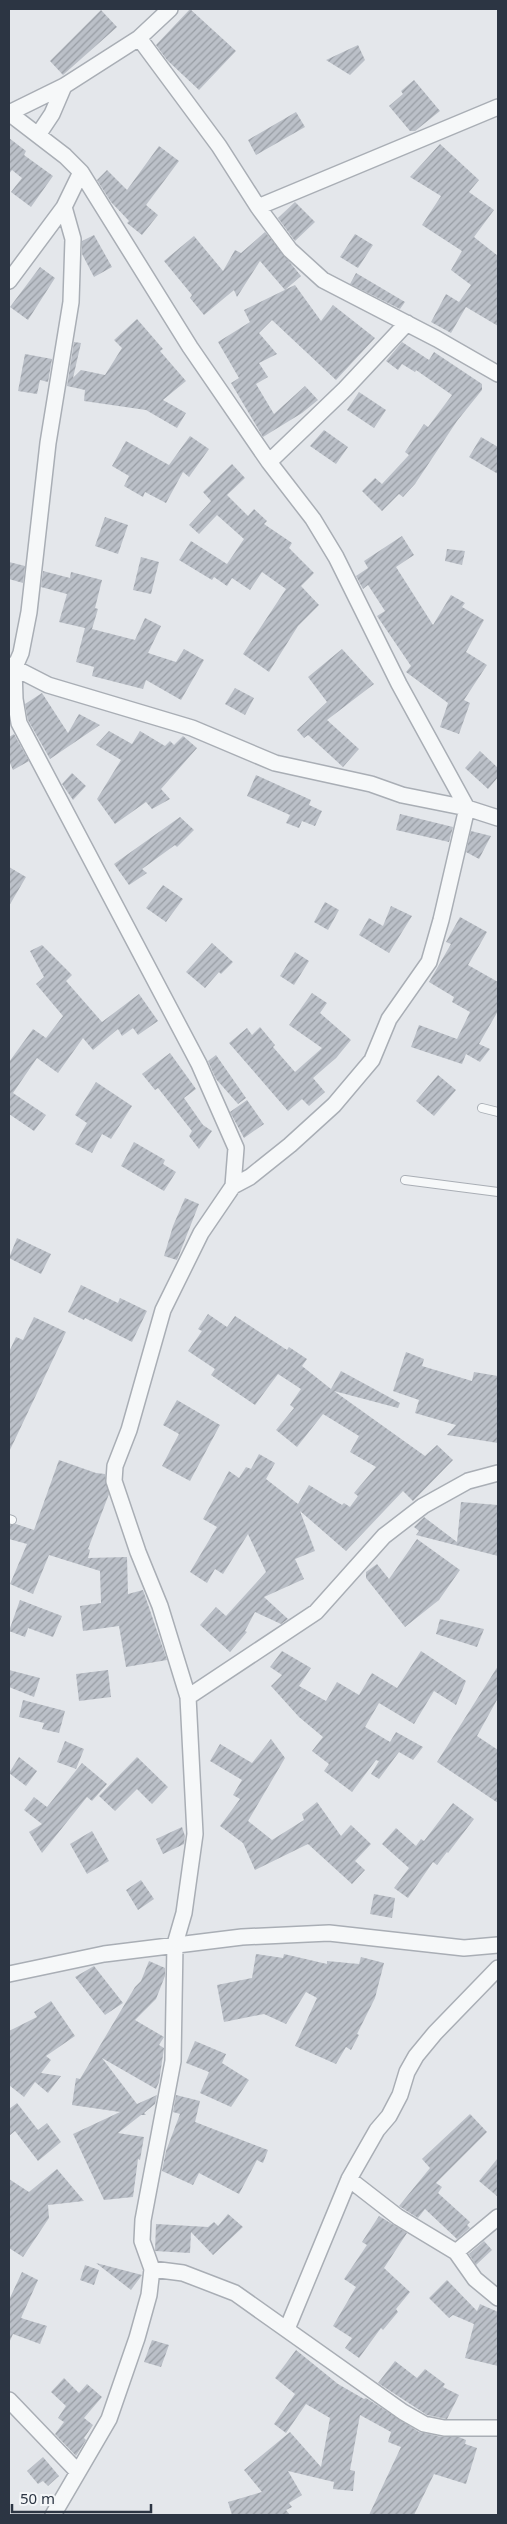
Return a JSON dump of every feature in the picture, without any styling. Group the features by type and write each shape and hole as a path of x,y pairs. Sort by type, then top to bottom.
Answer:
{"street":[{"path":"53,2515 109,2419 137,2338 148,2294 152,2269 142,2241 143,2220 173,2061 175,1944 184,1913 195,1834 188,1697 160,1606 138,1552 114,1482 115,1466 129,1430 162,1310 201,1233 233,1186 250,1177 290,1145 334,1105 372,1060 389,1019 429,962 441,920 466,808 399,684 336,557 313,519 269,462 190,347 81,172 65,156 9,113 64,86 139,38 170,9"},
{"path":"139,38 219,146 258,207 290,250 323,280 407,323 498,374"},
{"path":"38,135 52,114 64,86"},
{"path":"258,207 498,107"},
{"path":"9,281 64,207 81,172"},
{"path":"64,207 73,239 71,302 48,442 29,612 21,653 11,667 19,723 172,1009 199,1064 236,1148 233,1186"},
{"path":"269,462 345,389 407,323"},
{"path":"11,667 48,685 192,728 275,763 371,784 402,795 466,808 498,818"},
{"path":"188,1697 316,1612 384,1536 423,1506 468,1482 498,1473"},
{"path":"9,1974 104,1954 242,1937 329,1933 464,1948 498,1945"},
{"path":"287,2328 349,2179 376,2130 389,2116 400,2096 416,2056 435,2033 498,1968"},
{"path":"349,2179 398,2217 456,2252 476,2279 498,2298"},
{"path":"456,2252 498,2217"},
{"path":"152,2269 183,2273 235,2292 403,2412 424,2424 444,2428 498,2428"},
{"path":"9,2400 78,2472"}],"lane":[{"path":"482,1108 498,1112"},
{"path":"405,1180 498,1192"}],"building":[{"path":"190,9 236,51 199,90 167,60 156,45"},
{"path":"101,10 117,27 63,75 50,61"},
{"path":"358,45 365,60 350,75 326,60"},
{"path":"414,80 440,111 415,131 410,131 389,106 403,94 401,91"},
{"path":"296,112 305,127 256,155 248,140"},
{"path":"9,138 26,151 24,155 53,176 31,207 11,192 22,178 12,170 9,174"},
{"path":"440,144 479,180 469,192 494,210 474,237 498,256 498,326 466,307 451,333 431,322 446,294 459,302 471,285 451,270 462,251 422,225 441,196 410,177"},
{"path":"159,146 179,161 146,205 158,215 142,235 127,223 129,221 111,202 97,180 107,170 127,190"},
{"path":"295,202 315,222 295,241 278,218"},
{"path":"265,232 301,276 285,290 260,261 237,297 234,290 204,315 190,298 192,295 164,261 194,236 223,271 235,250 241,253"},
{"path":"355,234 373,245 358,268 340,257"},
{"path":"94,235 112,267 94,277 82,254 82,241"},
{"path":"40,267 55,278 28,320 10,307"},
{"path":"356,273 405,302 400,309 350,284"},
{"path":"295,285 321,321 333,305 375,338 336,380 272,320 259,333 277,354 259,363 268,377 256,384 274,414 305,386 318,400 302,413 263,437 231,383 239,378 218,342 250,322 244,310"},
{"path":"137,319 163,349 160,351 186,381 163,400 186,413 177,428 146,410 84,401 85,390 67,386 74,342 81,343 73,378 81,370 105,375 122,348 114,340"},
{"path":"402,342 429,360 434,352 482,384 482,390 457,421 415,484 403,497 399,494 382,511 362,491 375,478 382,484 409,455 405,452 424,424 428,427 452,395 416,370 415,372 402,364 398,370 386,361"},
{"path":"25,354 52,359 48,382 40,380 37,394 18,391"},
{"path":"359,392 386,410 374,428 347,410"},
{"path":"324,430 348,447 336,464 310,446"},
{"path":"190,436 209,449 189,477 183,472 166,503 145,492 143,497 124,486 129,476 112,466 126,441 169,465"},
{"path":"481,437 498,447 498,474 469,457"},
{"path":"232,464 245,478 227,495 248,516 254,509 267,521 264,524 292,543 289,548 314,573 301,586 319,605 298,626 269,672 243,654 286,589 262,572 250,590 232,578 227,586 214,577 212,580 179,560 191,541 227,564 244,539 217,515 199,534 189,525 211,501 203,492"},
{"path":"105,517 128,525 118,554 95,546"},
{"path":"402,536 414,555 396,567 433,625 451,595 465,603 462,607 484,620 466,652 487,665 464,700 470,703 459,734 440,727 448,703 406,672 411,666 377,616 385,611 368,585 363,589 356,576 368,568 364,561"},
{"path":"447,549 465,551 462,565 445,561"},
{"path":"141,557 159,562 151,594 133,590"},
{"path":"9,562 25,566 23,583 9,579"},
{"path":"43,571 70,578 71,572 102,580 95,608 98,609 92,629 135,640 145,618 161,626 148,653 176,662 184,649 204,660 181,700 146,680 143,689 92,676 94,667 76,662 85,628 59,622 67,594 41,587"},
{"path":"342,649 374,684 327,720 359,749 343,767 308,735 304,738 297,730 327,702 308,677"},
{"path":"235,688 254,698 245,715 225,704"},
{"path":"42,693 68,733 79,714 100,725 50,759 28,720 25,704"},
{"path":"109,731 132,744 140,731 165,746 170,741 174,745 183,736 197,748 161,789 170,799 152,809 146,802 115,824 97,799 121,760 96,745"},
{"path":"14,734 29,761 13,770 9,761 9,737"},
{"path":"480,751 498,768 498,777 488,789 465,768"},
{"path":"72,773 86,786 73,800 62,784"},
{"path":"256,775 311,800 309,805 322,811 315,826 302,821 299,828 286,823 290,815 247,796"},
{"path":"400,814 453,827 449,842 396,830"},
{"path":"180,817 194,830 177,847 175,845 142,869 147,873 129,885 114,864"},
{"path":"471,831 491,836 479,859 466,852"},
{"path":"9,867 26,877 9,906"},
{"path":"163,885 183,899 166,922 146,908"},
{"path":"325,902 339,910 328,930 314,922"},
{"path":"391,906 412,916 389,953 359,935 369,918 383,926"},
{"path":"460,917 487,932 468,965 498,982 498,1011 479,1044 490,1049 480,1062 466,1054 462,1064 411,1047 419,1025 457,1039 470,1012 452,1002 454,997 429,982 451,944 446,942"},
{"path":"212,943 233,962 221,974 219,972 205,988 186,972"},
{"path":"42,945 72,975 66,981 102,1022 139,994 158,1021 138,1035 133,1028 122,1036 118,1029 93,1050 83,1038 58,1073 37,1058 13,1093 46,1115 34,1131 9,1114 9,1062 33,1029 46,1038 63,1016 36,984 44,977 30,951"},
{"path":"295,952 309,961 294,985 280,976"},
{"path":"312,993 327,1003 320,1013 351,1040 336,1058 313,1078 325,1092 309,1106 302,1099 288,1111 229,1043 247,1028 252,1035 260,1027 275,1045 273,1047 295,1072 322,1048 289,1025"},
{"path":"170,1053 196,1089 184,1098 203,1125 212,1131 199,1149 189,1136 192,1131 158,1088 155,1090 142,1074"},
{"path":"216,1055 246,1098 238,1104 216,1079 208,1061"},
{"path":"438,1075 456,1090 434,1116 416,1101"},
{"path":"96,1082 132,1106 111,1139 102,1134 92,1153 75,1144 87,1123 75,1115"},
{"path":"247,1100 264,1124 244,1138 230,1112"},
{"path":"134,1142 165,1160 163,1164 176,1172 164,1191 121,1166"},
{"path":"185,1198 199,1204 177,1260 164,1256 173,1226"},
{"path":"17,1238 51,1254 41,1274 9,1258"},
{"path":"81,1285 118,1303 120,1298 147,1311 132,1342 85,1318 84,1320 68,1312"},
{"path":"208,1314 227,1327 235,1316 287,1350 289,1347 307,1359 302,1366 331,1389 341,1371 400,1403 398,1408 334,1391 425,1456 437,1445 453,1460 413,1501 403,1491 346,1551 300,1511 315,1551 295,1559 304,1579 264,1597 288,1619 281,1624 255,1612 245,1631 247,1632 230,1652 200,1625 216,1607 226,1616 266,1572 248,1534 223,1574 215,1569 207,1583 190,1572 217,1527 203,1519 229,1471 239,1478 246,1467 251,1469 259,1454 275,1463 266,1479 298,1504 309,1485 342,1505 344,1503 350,1507 358,1496 354,1493 376,1467 350,1452 359,1436 323,1414 297,1447 276,1430 294,1408 290,1405 301,1389 278,1374 255,1405 211,1375 215,1369 188,1351 202,1331 198,1329"},
{"path":"34,1317 66,1332 9,1452 9,1352 16,1337 23,1340"},
{"path":"406,1352 424,1359 422,1366 472,1381 474,1372 498,1376 498,1443 447,1435 456,1425 415,1413 419,1400 393,1391"},
{"path":"177,1400 220,1425 190,1481 162,1466 179,1434 163,1425"},
{"path":"59,1460 96,1473 105,1474 109,1494 88,1549 90,1550 88,1558 127,1557 128,1594 143,1590 167,1660 126,1667 119,1626 83,1631 80,1606 101,1603 100,1571 49,1555 33,1594 10,1584 27,1544 9,1539 9,1525 16,1524 34,1530"},
{"path":"461,1502 498,1505 498,1556 416,1535 419,1531 414,1527 424,1517 457,1542"},
{"path":"417,1539 460,1570 439,1600 405,1627 366,1578 366,1572 377,1564 389,1579"},
{"path":"20,1600 62,1616 53,1637 28,1628 25,1637 9,1631"},
{"path":"440,1619 484,1629 477,1647 436,1634"},
{"path":"282,1651 311,1668 299,1686 326,1701 337,1682 359,1695 372,1673 397,1688 421,1651 466,1681 456,1705 434,1691 414,1724 379,1703 365,1727 390,1742 396,1732 423,1747 413,1760 399,1752 379,1779 371,1774 379,1761 376,1760 352,1792 324,1771 329,1764 312,1751 323,1737 299,1717 271,1686 282,1675 270,1667"},
{"path":"498,1666 498,1698 477,1736 498,1750 498,1803 437,1762"},
{"path":"9,1670 40,1678 34,1697 9,1687"},
{"path":"108,1670 111,1697 79,1701 76,1674"},
{"path":"23,1700 65,1711 59,1733 42,1729 44,1723 19,1717"},
{"path":"271,1739 285,1758 248,1821 272,1840 304,1820 302,1814 317,1802 341,1836 351,1825 371,1844 355,1861 365,1870 352,1884 308,1844 255,1870 243,1843 220,1826 240,1799 233,1795 242,1780 210,1761 220,1744 252,1763"},
{"path":"65,1741 84,1749 76,1769 57,1762"},
{"path":"19,1757 37,1771 26,1786 9,1773"},
{"path":"137,1757 168,1787 152,1804 137,1789 115,1811 99,1796"},
{"path":"82,1763 107,1784 92,1801 87,1797 42,1853 29,1832 42,1824 24,1810 34,1797 47,1807"},
{"path":"453,1803 474,1819 437,1865 433,1862 408,1898 394,1888 409,1868 382,1844 396,1828 416,1846 421,1839 424,1841"},
{"path":"182,1827 185,1836 184,1844 163,1854 156,1839"},
{"path":"92,1831 109,1861 87,1874 70,1844"},
{"path":"141,1880 154,1899 138,1910 126,1890"},
{"path":"374,1894 395,1898 392,1918 370,1914"},
{"path":"256,1954 283,1958 284,1954 327,1964 327,1961 359,1964 361,1957 384,1963 375,1998 357,2034 359,2035 351,2050 346,2047 336,2064 295,2046 317,1998 306,1992 286,2024 264,2014 224,2022 217,1985 252,1978"},
{"path":"149,1961 165,1968 165,1976 156,1999 135,2020 164,2037 159,2045 164,2048 159,2082 156,2089 102,2058 137,2104 157,2095 155,2104 144,2113 146,2115 141,2115 118,2133 144,2137 140,2160 138,2159 133,2197 104,2200 73,2134 120,2112 72,2105 76,2078 80,2079 135,1987 141,1981"},
{"path":"94,1966 123,2003 105,2015 75,1977"},
{"path":"51,2001 75,2036 46,2056 51,2060 41,2073 61,2076 48,2093 35,2082 24,2097 9,2085 9,2031 37,2017 34,2012"},
{"path":"195,2041 226,2054 222,2063 249,2080 231,2107 200,2093 209,2072 186,2063"},
{"path":"176,2095 200,2101 195,2122 268,2150 263,2163 257,2160 239,2194 199,2173 193,2185 162,2171 166,2151 180,2114 173,2112"},
{"path":"17,2103 38,2130 47,2123 61,2142 38,2161 15,2131 9,2136 9,2109"},
{"path":"470,2114 487,2132 436,2183 442,2187 438,2193 470,2222 467,2225 470,2228 457,2239 425,2209 418,2218 399,2206 430,2168 422,2159"},
{"path":"498,2158 498,2197 479,2181"},
{"path":"57,2169 84,2201 48,2205 49,2218 23,2257 9,2248 9,2179 29,2192"},
{"path":"228,2214 243,2227 213,2255 191,2232 190,2253 155,2251 156,2224 208,2227 214,2222 218,2226"},
{"path":"379,2216 407,2233 384,2268 410,2292 396,2309 398,2312 383,2330 381,2328 359,2358 345,2348 352,2338 333,2326 356,2287 344,2279 367,2245 362,2242"},
{"path":"484,2241 492,2250 476,2265 469,2254"},
{"path":"96,2263 142,2275 131,2290"},
{"path":"85,2265 99,2270 94,2285 80,2280"},
{"path":"22,2272 38,2280 21,2318 47,2326 40,2344 13,2334 9,2343 9,2300"},
{"path":"447,2280 477,2311 480,2304 498,2312 498,2366 465,2358 474,2324 453,2315 449,2318 429,2298"},
{"path":"152,2340 169,2345 161,2367 144,2362"},
{"path":"296,2350 338,2384 364,2399 366,2398 419,2432 442,2437 459,2437 466,2440 465,2444 477,2448 466,2484 434,2474 414,2515 369,2515 401,2447 388,2442 391,2432 360,2415 350,2470 355,2471 353,2491 333,2489 334,2482 288,2471 302,2495 289,2503 292,2507 286,2510 290,2515 232,2515 228,2502 262,2492 244,2470 290,2432 321,2467 330,2418 306,2404 286,2433 274,2424 295,2394 275,2378"},
{"path":"395,2361 417,2378 425,2369 445,2384 443,2387 459,2395 447,2419 427,2415 378,2383"},
{"path":"64,2378 79,2393 87,2384 102,2397 84,2418 93,2425 84,2438 86,2440 76,2456 55,2434 64,2422 58,2418 66,2406 51,2392"},
{"path":"43,2457 59,2476 48,2486 43,2481 38,2484 27,2471"}]}
